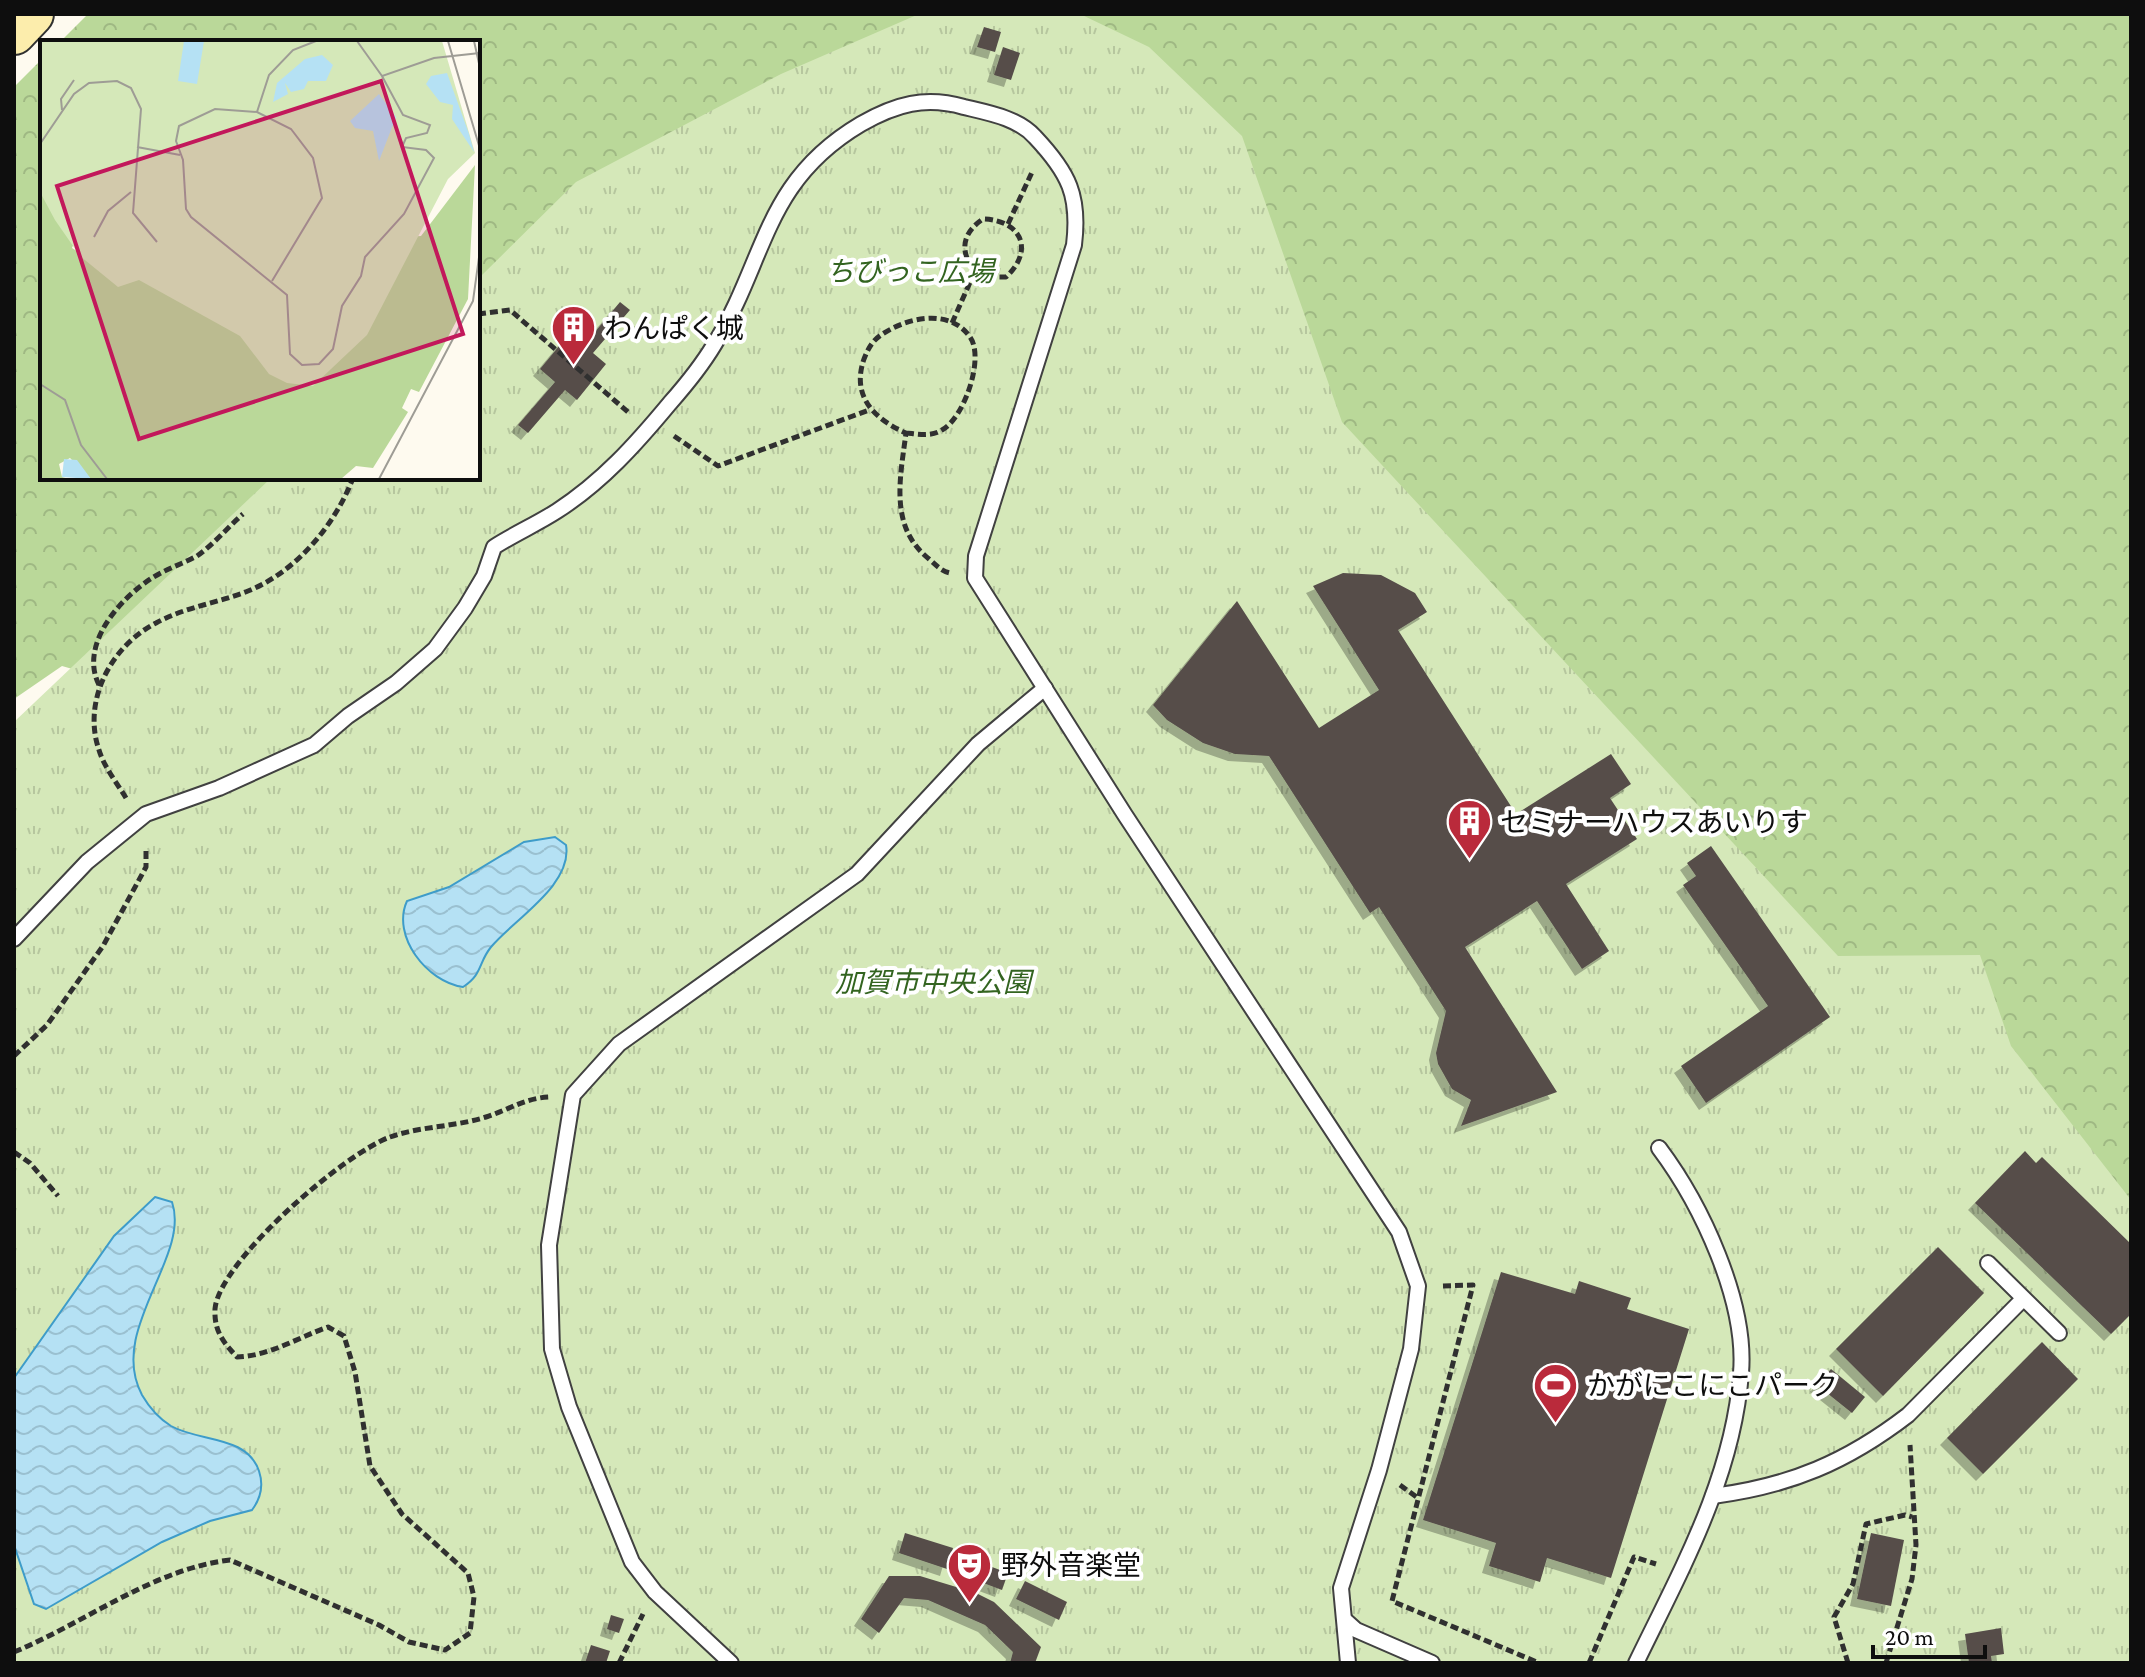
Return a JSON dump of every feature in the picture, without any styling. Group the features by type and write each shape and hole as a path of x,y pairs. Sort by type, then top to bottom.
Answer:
{"street":[{"path":"14,33 32,14"}],"lane":[{"path":"14,939 87,862 138,820 255,773 314,745 435,649 484,576 494,547 556,512 621,461 714,346 781,199 811,161 842,136 886,110 920,100 955,104 1026,127 1045,147 1071,185 1078,215 1074,245 976,556 975,578 1399,1232 1418,1286 1411,1349 1404,1379 1341,1588 1348,1663"},
{"path":"731,1663 655,1592 632,1562 569,1407 552,1349 549,1245 573,1095 619,1044 857,874 978,744 1045,688"},
{"path":"1636,1663 1713,1496 1728,1450 1742,1371 1734,1307 1707,1227 1659,1148"},
{"path":"1988,1263 2059,1333"},
{"path":"1713,1496 1777,1486 1849,1455 1908,1415 2023,1299"},
{"path":"1346,1621 1356,1630 1432,1663"}],"path":[{"path":"1008,224 1045,147"},
{"path":"983,219 1008,224 1020,237 1022,251 1018,266 1006,277 991,277 975,271 965,259 963,249 973,226 983,219"},
{"path":"952,323 975,271"},
{"path":"480,314 510,310 651,424 718,466 869,410"},
{"path":"939,317 971,338 975,352 965,399 944,430 929,435 906,433 888,426 869,410 858,381 870,345 903,322 939,317"},
{"path":"906,433 899,505 902,523 916,549 944,571 975,578"},
{"path":"14,1056 47,1025 103,946 146,867 146,845 138,820 99,751 93,719 100,685 110,664 134,637 156,623 207,602 250,590 293,562 324,533 352,480"},
{"path":"100,685 91,669 93,655 108,621 130,595 151,579 198,555 243,514"},
{"path":"14,1652 127,1596 207,1563 230,1560 379,1625 409,1642 445,1650 470,1633 474,1597 468,1573 402,1514 370,1466 355,1372 344,1336 328,1327 287,1341 261,1356 237,1357 218,1337 215,1307 253,1245 338,1166 388,1137 484,1118 530,1098 573,1095"},
{"path":"14,1152 30,1163 58,1196"},
{"path":"1418,1286 1473,1285 1392,1601 1539,1663"},
{"path":"1886,1663 1912,1579 1917,1529 1913,1518 1908,1415"},
{"path":"1848,1663 1834,1617 1853,1584 1866,1524 1905,1515 1913,1518"},
{"path":"1589,1663 1634,1557 1680,1572"},
{"path":"619,1663 655,1592"}],"green space":[{"name":"ちびっこ広場","path":"88,14 2131,14 2131,1225 480,351 480,40 62,40"},
{"name":"加賀市中央公園","path":"919,14 1080,14 1149,47 1242,136 1342,422 1838,956 1980,955 2011,1046 2131,1200 2131,1663 14,1663 14,722 269,480 480,480 480,277 576,182 781,74"},
{"path":"40,61 40,480 477,480 152,692 62,666 14,699 14,87"}],"water":[{"path":"555,837 566,845 566,860 560,874 539,901 491,947 469,982 463,987 450,983 425,967 408,942 404,928 403,915 407,901 449,887 524,842"},
{"path":"155,1197 172,1202 175,1223 170,1246 141,1320 135,1345 134,1370 142,1395 154,1412 171,1426 244,1451 259,1471 261,1492 252,1510 210,1521 162,1542 46,1609 34,1604 14,1545 14,1378 114,1236"}],"building":[{"path":"984,27 1001,32 995,52 977,47"},
{"path":"1003,47 1020,53 1011,80 994,75"},
{"name":"わんぱく城","path":"620,302 630,310 593,353 606,364 577,400 565,390 528,433 518,425 555,382 540,369 570,333 584,345"},
{"name":"セミナーハウスあいりす","path":"1343,573 1381,575 1415,593 1427,612 1398,630 1516,814 1611,754 1631,784 1610,798 1637,839 1566,884 1609,951 1582,969 1537,901 1465,947 1557,1092 1461,1126 1471,1100 1452,1089 1438,1064 1436,1053 1446,1011 1379,907 1370,913 1269,756 1235,754 1203,743 1167,720 1153,705 1237,601 1319,728 1379,690 1313,586"},
{"path":"1711,846 1830,1017 1706,1103 1681,1066 1768,1006 1683,885 1696,876 1687,863"},
{"path":"2025,1151 2036,1163 2042,1157 2131,1244 2131,1314 2111,1334 1975,1203"},
{"path":"1938,1247 1984,1293 1883,1396 1836,1349"},
{"name":"かがにこにこパーク","path":"1501,1272 1575,1294 1579,1281 1631,1298 1627,1309 1689,1329 1611,1578 1547,1558 1540,1582 1489,1566 1496,1543 1423,1520"},
{"path":"2042,1342 2078,1379 1983,1474 1947,1438"},
{"path":"1831,1369 1865,1397 1852,1413 1817,1385"},
{"path":"905,1533 953,1548 947,1569 899,1553"},
{"path":"1871,1533 1904,1540 1891,1606 1857,1599"},
{"path":"968,1558 1008,1573 1002,1590 962,1575"},
{"path":"889,1576 920,1576 976,1593 994,1602 1041,1647 1035,1663 1010,1663 1013,1652 985,1625 928,1600 904,1598 879,1633 861,1619"},
{"path":"1025,1581 1067,1602 1059,1620 1016,1599"},
{"path":"611,1615 624,1619 619,1633 607,1629"},
{"path":"2001,1628 2004,1654 1991,1656 1992,1663 1969,1663 1965,1634"},
{"path":"591,1645 610,1651 606,1663 585,1663"}],"place":[{"name":"わんぱく城","path":"573,367"},
{"name":"セミナーハウスあいりす","path":"1469,861"},
{"name":"かがにこにこパーク","path":"1556,1424"},
{"name":"野外音楽堂","path":"970,1604"}]}
